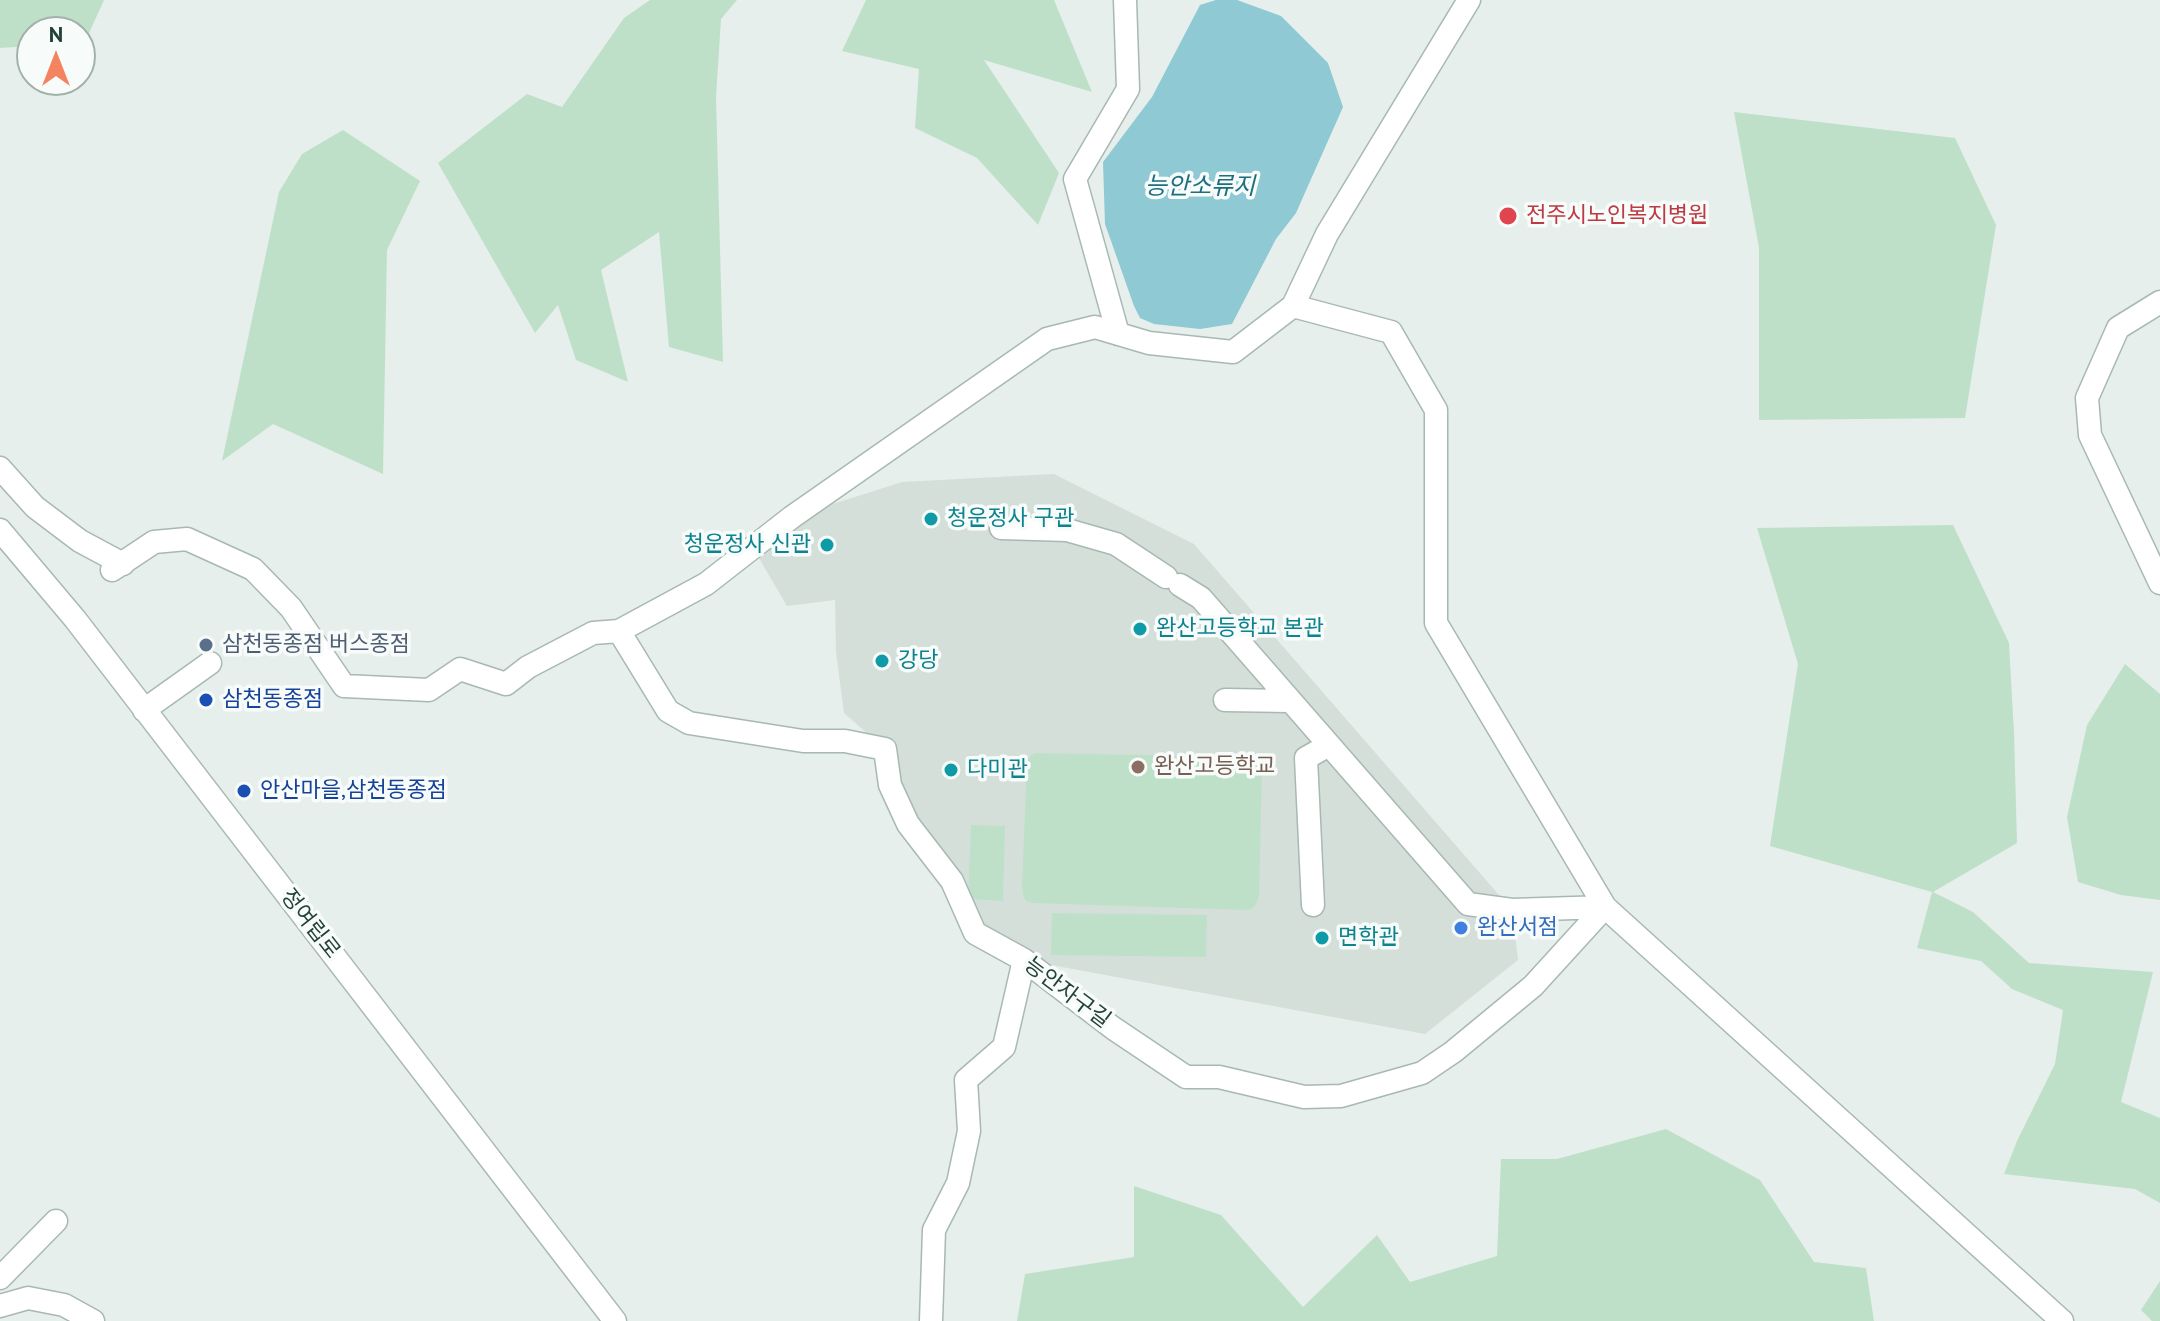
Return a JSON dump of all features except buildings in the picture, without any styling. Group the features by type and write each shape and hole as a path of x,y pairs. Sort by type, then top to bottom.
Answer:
{"street":[{"path":"1118,334 1075,179 1128,89 1125,0"},
{"path":"0,468 35,507 118,567 154,542 187,539 253,569 291,608 344,686 429,690 460,669 506,684 528,667 593,633 619,631 706,584 804,508 1047,339 1095,327 1149,343 1233,352 1293,306 1327,234 1469,0"},
{"path":"2160,302 2118,328 2087,398 2090,435 2160,583"},
{"path":"1293,306 1391,332 1436,410 1436,623 1605,907 2062,1321"},
{"path":"1001,528 1067,530 1116,544 1201,598 1468,904 1512,910 1605,907"},
{"name":"정여립로","path":"0,530 75,619 615,1321"},
{"name":"능안자구길","path":"619,631 668,711 689,723 803,741 845,741 885,749 890,785 908,824 952,881 975,933 1024,960 1113,1028 1186,1077 1219,1077 1304,1097 1341,1096 1422,1073 1453,1052 1533,986 1605,907"},
{"path":"144,710 210,663"},
{"path":"1225,700 1290,701"},
{"path":"1313,905 1306,758 1329,745"},
{"path":"931,1321 934,1230 958,1183 969,1131 966,1080 1004,1047 1024,960"},
{"path":"0,1278 56,1221"},
{"path":"0,1306 28,1298 54,1312 64,1305 93,1321"}],"shaded area":[{"name":"완산고등학교","path":"1054,474 1194,544 1512,910 1518,960 1425,1034 1024,960 971,924 922,842 885,749 844,713 836,652 835,600 787,606 753,548 792,517 902,482"}],"green space":[{"path":"0,0 104,0 96,18 16,16 16,47 0,48"},
{"path":"650,0 737,0 721,19 716,97 723,362 669,347 659,232 601,270 628,382 576,360 558,305 535,333 438,163 527,94 562,107 624,18"},
{"path":"866,0 1054,0 1092,92 984,60 1059,173 1038,225 977,158 915,128 919,69 842,51"},
{"path":"1734,112 1955,138 1996,225 1965,418 1759,420 1759,248"},
{"path":"343,130 420,181 387,250 383,474 273,424 222,461 279,192 302,154"},
{"path":"1953,525 2009,643 2017,843 1933,892 1973,912 2029,963 2153,972 2121,1102 2160,1118 2160,1203 2135,1189 2004,1174 2055,1064 2063,1010 2012,989 1981,961 1917,948 1932,892 1770,846 1798,664 1757,528"},
{"path":"2125,664 2160,694 2160,900 2121,895 2078,882 2067,817 2087,725"},
{"path":"1036,753 1252,757 1262,768 1259,896 1256,904 1246,910 1026,901 1022,886 1027,761"},
{"path":"971,825 1005,826 1003,901 968,899"},
{"path":"1052,913 1207,915 1206,957 1051,955"},
{"path":"1666,1129 1760,1180 1814,1262 1866,1268 1874,1321 1017,1321 1025,1274 1134,1257 1134,1186 1221,1215 1303,1307 1377,1235 1410,1282 1497,1256 1501,1159 1557,1159"},
{"path":"2160,1281 2160,1321 2152,1321 2141,1310"}],"water":[{"name":"능안소류지","path":"1216,0 1237,0 1281,16 1328,63 1343,107 1296,213 1276,239 1232,324 1200,329 1154,324 1140,318 1134,306 1105,224 1103,162 1152,97 1200,5"}],"place":[{"name":"전주시노인복지병원","path":"1508,216"},
{"name":"청운정사 구관","path":"931,519"},
{"name":"청운정사 신관","path":"827,545"},
{"name":"완산고등학교 본관","path":"1140,629"},
{"name":"삼천동종점 버스종점","path":"206,645"},
{"name":"강당","path":"882,661"},
{"name":"삼천동종점","path":"206,700"},
{"name":"완산고등학교","path":"1138,767"},
{"name":"다미관","path":"951,770"},
{"name":"안산마을,삼천동종점","path":"244,791"},
{"name":"완산서점","path":"1461,928"},
{"name":"면학관","path":"1322,938"}]}
